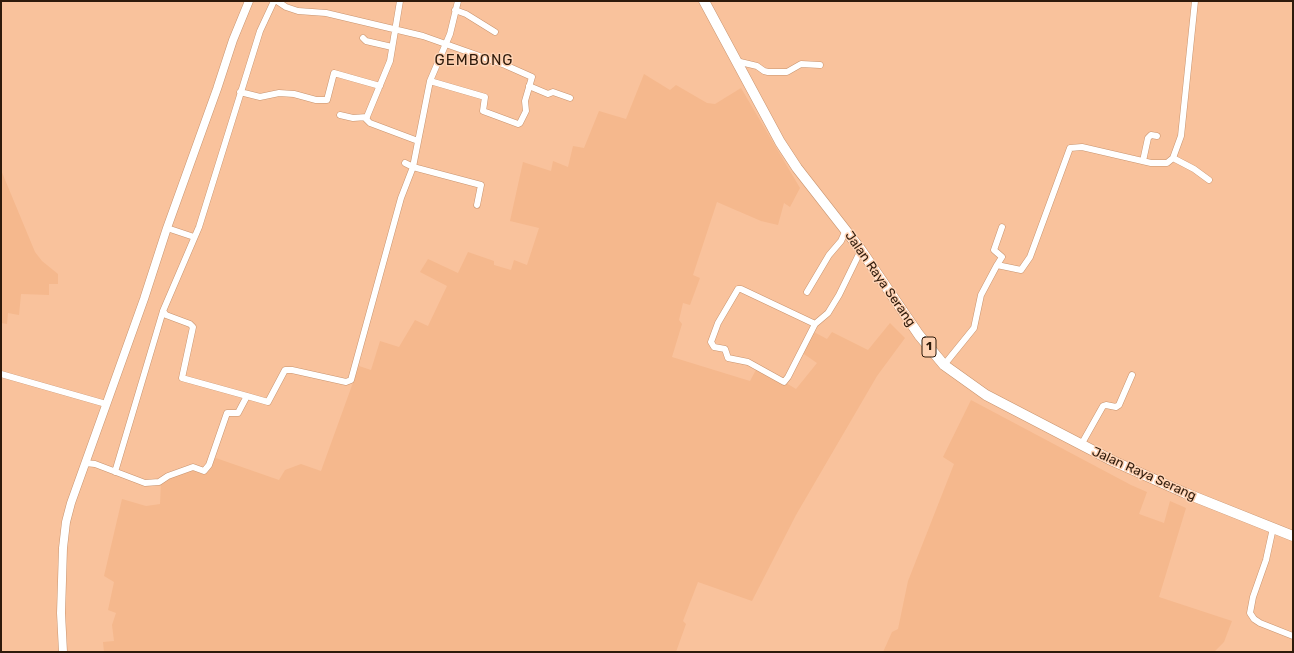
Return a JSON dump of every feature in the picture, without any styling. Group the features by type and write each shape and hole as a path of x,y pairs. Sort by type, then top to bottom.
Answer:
{"highway":[{"name":"Jalan Raya Serang","path":"704,1 780,142 797,168 861,250 919,335 944,365 986,395 1081,445 1185,493 1293,536"}],"street":[{"path":"63,652 61,601 64,536 71,503 144,298 167,228 215,96 233,40 249,1"},
{"path":"112,471 163,312 192,236 199,227 260,31 274,1"},
{"path":"277,1 286,7 298,11 326,13 424,36 530,75 532,79 525,101 526,111 518,124 483,111 485,97 430,81"},
{"path":"366,117 390,61 400,1"},
{"path":"163,312 166,315 190,324 193,327 182,378 268,402 286,369 346,382 351,380 400,198 413,168 430,81 452,28 458,1"},
{"path":"997,265 1021,270 1030,257 1070,148 1082,147 1151,163 1167,163 1173,158 1180,136 1195,1"},
{"path":"455,10 466,14 495,32"},
{"path":"363,38 366,41 392,47"},
{"path":"736,61 757,66 768,72 787,72 800,64 820,65"},
{"path":"240,92 260,97 268,94 294,94 316,100 327,100 334,73 380,86"},
{"path":"529,86 548,94 553,92 570,98"},
{"path":"340,115 353,118 366,117"},
{"path":"366,117 367,121 418,140"},
{"path":"1144,161 1148,138 1151,135 1157,136"},
{"path":"1173,158 1194,168 1209,180"},
{"path":"405,163 413,168 430,171 481,185 476,205"},
{"path":"944,365 974,328 981,295 1002,257 994,250 1002,227"},
{"path":"167,228 178,230 192,236"},
{"path":"807,292 829,255 841,241 846,230"},
{"path":"815,324 741,289 738,289 718,323 711,342 714,347 725,349 728,358 748,362 784,382 788,378 815,324 828,313 839,295 861,250"},
{"path":"1,374 106,404"},
{"path":"1081,445 1103,406 1106,405 1116,407 1119,405 1132,375"},
{"path":"85,463 95,464 137,481 153,483 193,467 204,471 209,465 226,414 238,413 247,396"},
{"path":"1273,528 1266,560 1253,597 1250,613 1254,619 1293,636"}],"shaded area":[{"path":"644,74 670,90 676,85 707,103 715,104 741,88 800,188 790,207 784,203 778,225 761,221 717,202 693,275 700,278 690,305 683,303 679,320 682,324 672,357 750,381 758,366 796,389 817,363 801,352 812,331 827,339 832,332 868,350 890,323 905,338 877,376 796,515 752,601 698,582 683,621 686,624 676,652 104,652 103,642 114,641 112,625 116,613 108,610 114,582 104,576 122,499 146,506 160,504 161,482 191,470 205,475 213,457 279,480 285,470 301,464 321,471 359,366 371,370 380,341 399,347 415,320 428,326 447,286 420,272 428,259 458,273 468,252 494,261 494,265 511,270 514,260 527,265 539,228 510,221 523,162 551,171 553,161 568,167 573,146 584,148 599,111 626,119"},
{"path":"1,170 35,252 42,261 58,274 58,284 49,284 49,295 21,294 19,315 8,313 7,324 1,323"},
{"path":"971,400 1131,485 1147,492 1139,514 1164,523 1170,501 1186,508 1159,597 1232,621 1224,642 1214,652 883,652 892,632 898,629 908,581 954,464 943,457"}],"district":[{"name":"GEMBONG","path":"474,61"}]}
